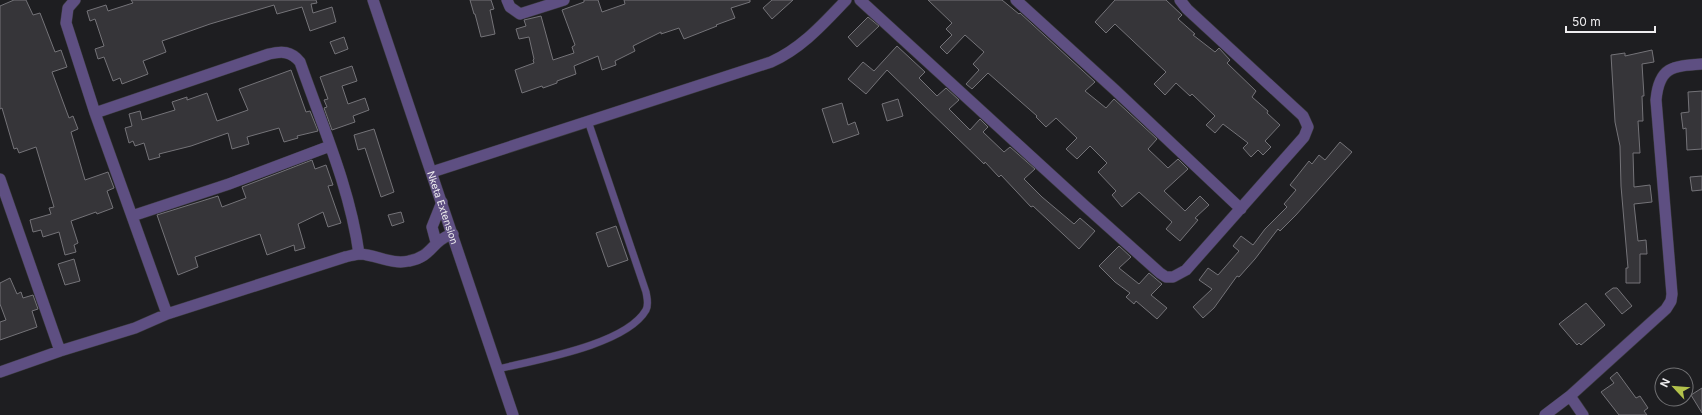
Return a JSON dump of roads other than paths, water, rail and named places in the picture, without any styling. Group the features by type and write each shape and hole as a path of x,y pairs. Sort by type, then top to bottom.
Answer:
{"street":[{"path":"75,0 68,8 66,23 95,113 167,314"},
{"name":"Nketa Extension","path":"373,0 513,415"},
{"path":"507,0 510,7 520,14 564,0"},
{"path":"432,172 771,62 783,57 806,41 846,0"},
{"path":"860,0 1084,205 1166,277 1179,275 1186,270 1307,132 1307,122 1303,116 1187,9 1180,0"},
{"path":"1016,0 1115,90 1241,209"},
{"path":"95,113 269,54 284,52 293,55 300,62 350,206 356,229 359,254"},
{"path":"1545,415 1570,396 1666,308 1671,301 1656,100 1657,89 1659,81 1669,68 1702,64"},
{"path":"132,216 229,184 330,146"},
{"path":"0,179 60,351"},
{"path":"436,242 432,226 442,202"},
{"path":"0,372 60,351 135,328 167,314 359,254 388,261 408,261 427,254 436,242 453,234"},
{"path":"1570,396 1583,415"}],"lane":[{"path":"498,369 570,352 607,339 629,327 642,315 647,305 646,292 588,122"}]}
